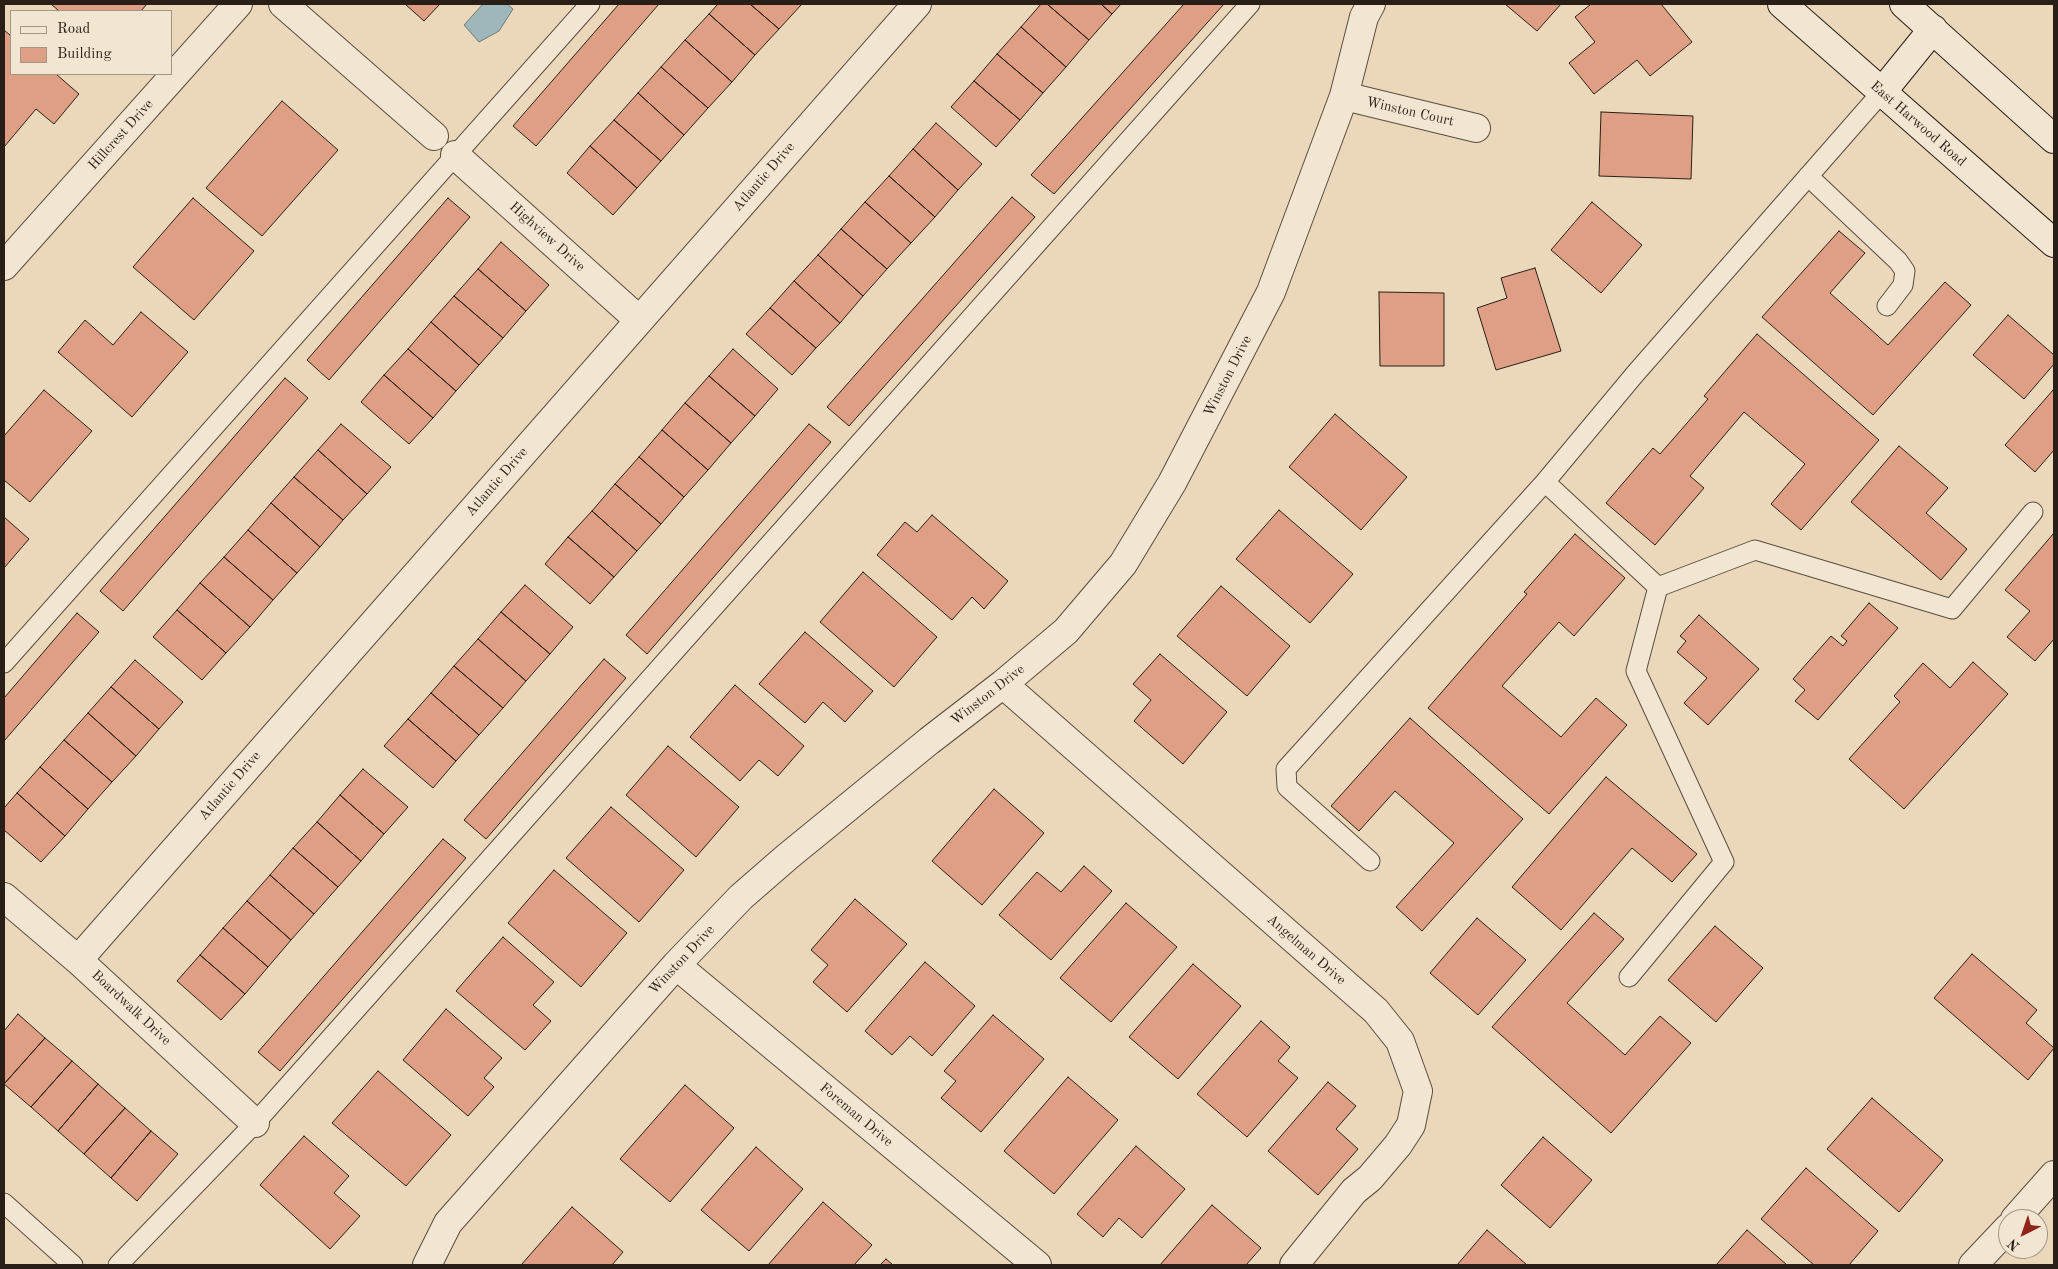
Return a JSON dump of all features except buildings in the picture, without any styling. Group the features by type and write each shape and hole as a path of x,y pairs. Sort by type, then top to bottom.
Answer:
{"street":[{"name":"Hillcrest Drive","path":"4,266 238,4"},
{"path":"283,4 434,136"},
{"name":"Atlantic Drive","path":"78,960 917,4"},
{"name":"Winston Drive","path":"427,1265 448,1223 676,965 741,897 787,857 929,741 1003,684 1066,631 1123,564 1172,483 1271,292 1344,96 1364,17 1371,4"},
{"name":"East Harwood Road","path":"1782,4 2054,243"},
{"path":"1904,4 2054,139"},
{"path":"1882,92 1933,30"},
{"name":"Winston Court","path":"1344,96 1476,128"},
{"name":"Highview Drive","path":"455,155 639,320"},
{"name":"Angelman Drive","path":"1003,684 1376,1011 1400,1041 1418,1091 1411,1126 1398,1145 1370,1178 1354,1190 1294,1265"},
{"name":"Boardwalk Drive","path":"4,897 78,960 255,1123"},
{"name":"Foreman Drive","path":"676,965 1037,1265"},
{"path":"2025,1209 2054,1175"},
{"path":"1973,1265 1998,1239"}],"lane":[{"path":"4,663 590,4"},
{"path":"118,1265 255,1123 1250,4"},
{"path":"1370,861 1287,787 1286,769 1545,482 1635,374 1882,92"},
{"path":"1808,176 1902,266 1904,271 1903,285 1886,306"},
{"path":"1545,482 1658,586"},
{"path":"1658,586 1754,550 1952,608 2033,512"},
{"path":"1628,977 1724,862 1636,671 1658,586"},
{"path":"4,1203 73,1265"}],"water":[{"path":"483,4 507,4 513,9 499,31 479,42 464,25"}]}
